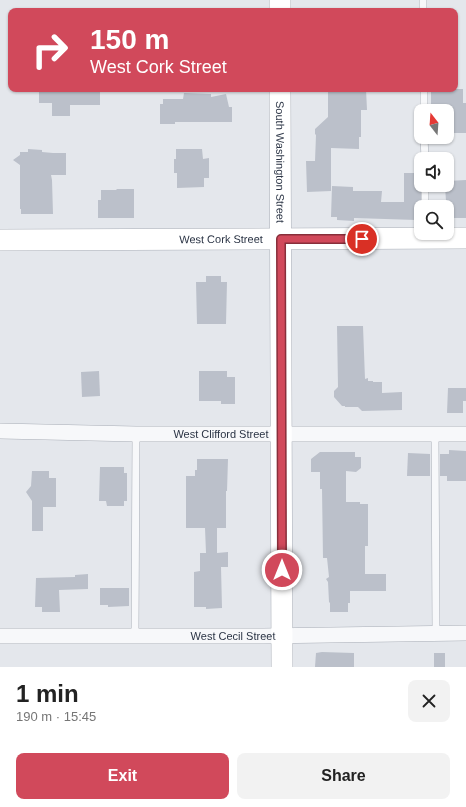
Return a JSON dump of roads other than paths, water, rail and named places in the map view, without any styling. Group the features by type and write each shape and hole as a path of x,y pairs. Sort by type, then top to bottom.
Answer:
{"street":[{"name":"South Washington Street","path":"280,92 282,667"},
{"name":"West Cork Street","path":"0,240 281,239 414,236"},
{"name":"West Cork Street","path":"454,237 466,238"},
{"name":"West Clifford Street","path":"0,431 136,434 466,434"},
{"name":"West Cecil Street","path":"0,636 282,636 466,633"}],"lane":[{"path":"424,92 424,104"},
{"path":"135,635 136,434"},
{"path":"435,434 436,633"}]}
